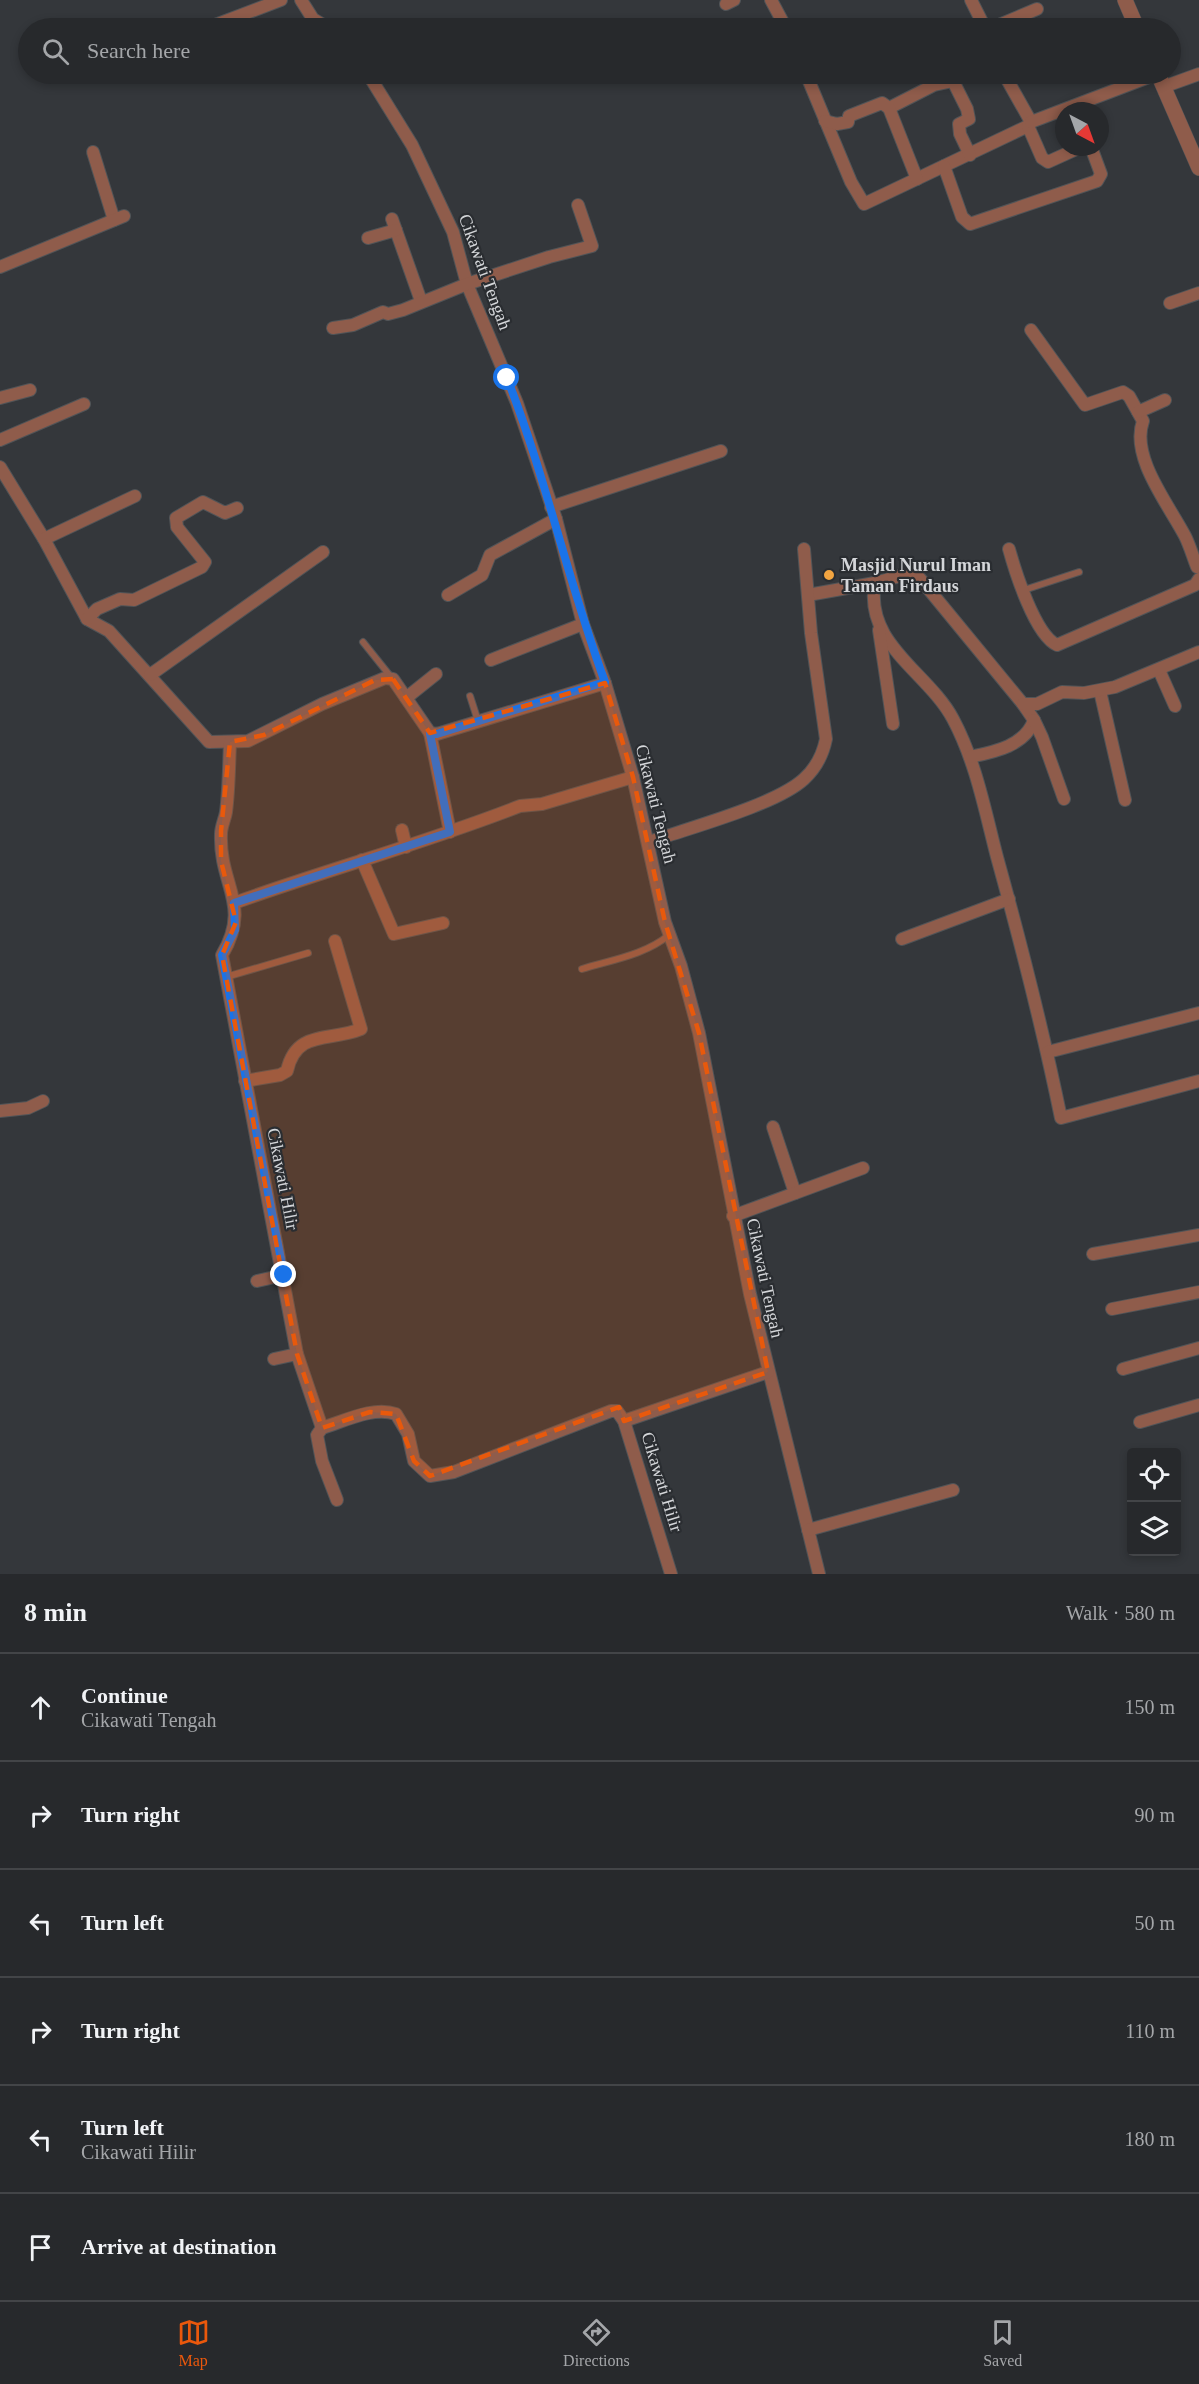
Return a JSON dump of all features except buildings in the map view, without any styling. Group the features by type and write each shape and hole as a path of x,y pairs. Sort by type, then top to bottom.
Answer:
{"street":[{"path":"233,18 281,0"},
{"path":"301,0 312,18"},
{"path":"771,0 781,18"},
{"path":"971,0 980,18"},
{"path":"1125,0 1133,18"},
{"path":"1016,18 1037,9"},
{"path":"1181,76 1199,74"},
{"name":"Cikawati Tengah","path":"375,84 424,169 453,232 467,284 517,403 556,519 583,624 605,682 633,777 669,934 681,966 699,1033 733,1216 768,1372 819,1574"},
{"path":"810,84 861,203 868,204 1030,124 1055,116"},
{"path":"889,108 939,84"},
{"path":"954,84 969,118 959,124 960,134 970,155"},
{"path":"1009,84 1045,160 1048,162 1061,156"},
{"path":"1095,102 1144,84"},
{"path":"1163,84 1199,168"},
{"path":"825,121 837,124 848,122 849,116 882,103 889,108 917,179"},
{"path":"0,267 119,218 93,152"},
{"path":"944,166 962,217 970,224 1097,181 1101,174 1094,156"},
{"path":"333,328 353,324 383,312 388,314 549,256 592,246 578,206"},
{"path":"368,238 394,225 421,301"},
{"path":"1170,303 1199,293"},
{"path":"1009,549 1020,591 1047,635 1057,645 1198,578 1187,539 1144,462 1139,439 1143,421 1129,396 1123,392 1085,405 1031,330"},
{"path":"0,399 30,390"},
{"path":"1138,412 1165,400"},
{"path":"0,440 84,404"},
{"path":"551,507 721,451"},
{"path":"0,467 44,539 87,619 109,631 209,742 248,741 375,680 393,679 430,734 450,832"},
{"path":"44,539 135,496"},
{"path":"87,619 97,609 120,599 134,600 202,567 205,562 177,527 176,518 203,502 225,513 237,508"},
{"path":"448,595 482,575 490,555 556,519"},
{"path":"648,842 774,797 804,779 823,752 826,739 804,549"},
{"path":"150,675 323,552"},
{"path":"808,595 875,583 903,574 917,576 1034,720 1046,745 1064,799"},
{"path":"875,583 873,599 893,724"},
{"path":"491,660 583,624"},
{"path":"879,629 944,704 970,757 1048,1052 1061,1118 1199,1081"},
{"path":"1023,704 1037,704 1062,692 1100,691 1159,670 1199,652"},
{"path":"1159,670 1174,706"},
{"path":"406,698 436,674"},
{"path":"430,734 478,722 605,682"},
{"path":"1100,691 1125,800"},
{"path":"970,757 1017,742 1028,731 1034,720"},
{"name":"Cikawati Hilir","path":"230,742 226,813 220,831 221,861 234,903 235,930 222,955 284,1275 297,1354 322,1428 378,1411 385,1410 396,1414 408,1434 414,1461 430,1476 454,1472 611,1411 622,1414 671,1574"},
{"path":"234,903 450,832 520,806 542,804 633,777"},
{"path":"402,830 405,847"},
{"path":"362,860 394,934 443,923"},
{"path":"902,939 1009,899"},
{"path":"245,1081 280,1075 287,1071 295,1050 306,1042 361,1029 335,941"},
{"path":"1048,1052 1199,1013"},
{"path":"0,1111 28,1108 43,1101"},
{"path":"773,1127 795,1193"},
{"path":"733,1216 862,1168"},
{"path":"1093,1254 1199,1234"},
{"path":"257,1281 284,1275"},
{"path":"1112,1309 1199,1292"},
{"path":"1123,1369 1199,1348"},
{"path":"274,1359 297,1354"},
{"path":"624,1421 768,1372"},
{"path":"1140,1422 1199,1405"},
{"path":"322,1428 317,1435 322,1461 338,1500"},
{"path":"808,1530 953,1490"}],"lane":[{"path":"1020,591 1079,572"},
{"path":"363,642 393,679"},
{"path":"470,696 478,722"},
{"path":"582,969 639,952 659,943 669,934"},
{"path":"226,977 309,953"}],"highlighted area":[{"path":"393,679 430,733 605,683 633,777 665,922 699,1033 768,1372 624,1421 619,1407 430,1476 414,1461 396,1414 370,1412 322,1428 297,1354 222,955 236,922 221,861 221,831 230,742 264,735 375,680"}],"place":[{"name":"Masjid Nurul Iman Taman Firdaus","path":"829,575"}],"route":[{"path":"284,1275 274,1234 222,955 235,930 234,903 450,832 430,734 509,713 605,682 583,624 556,519 507,378"}]}
